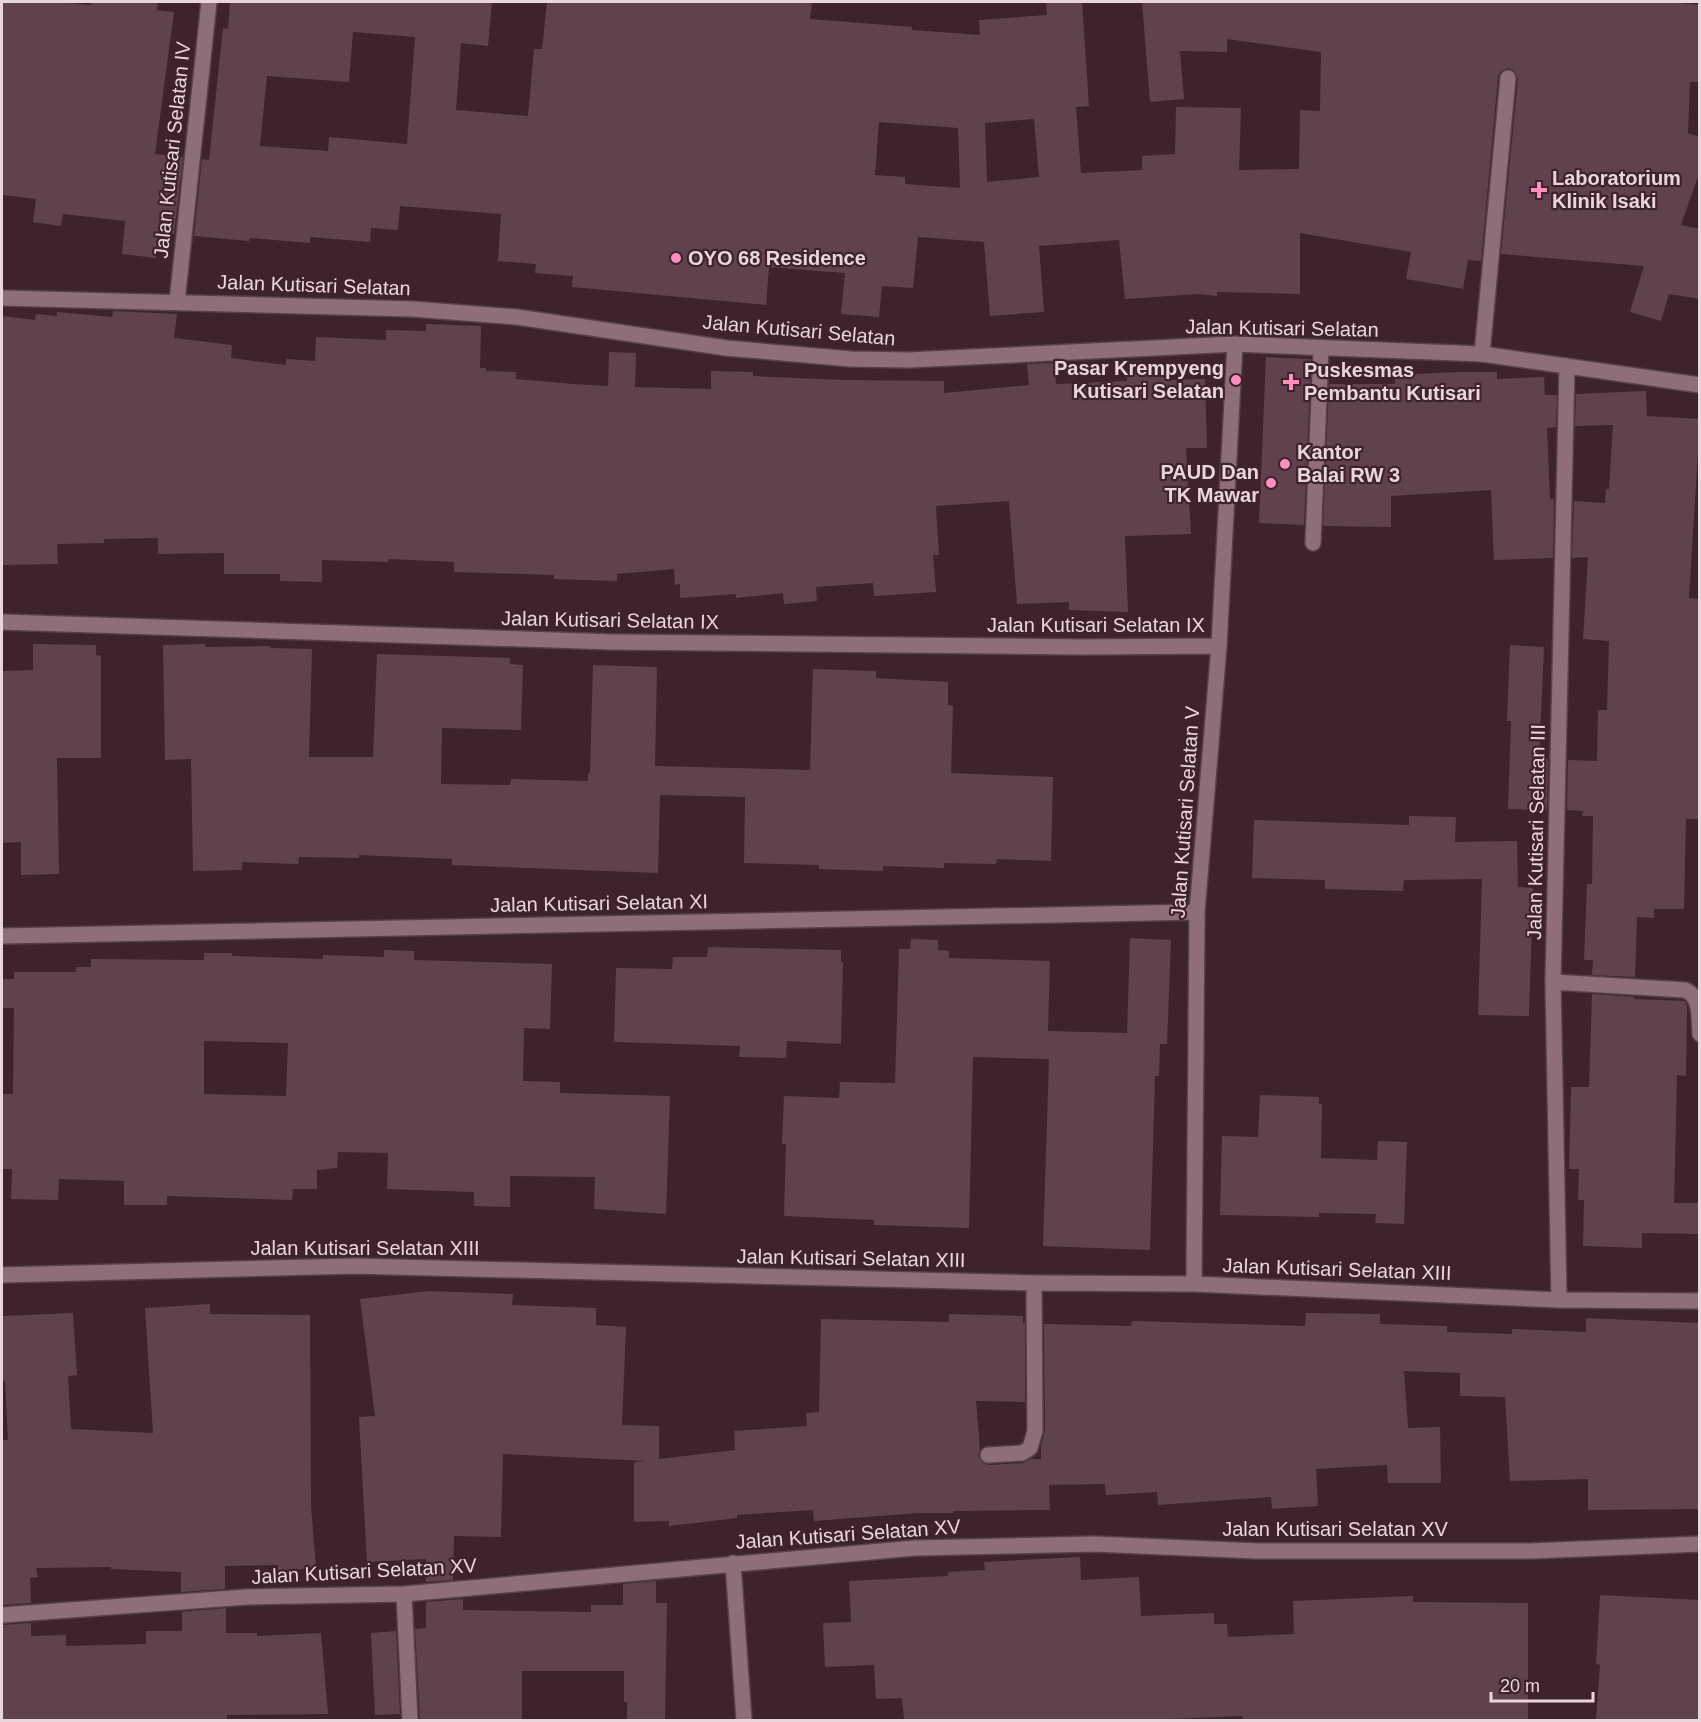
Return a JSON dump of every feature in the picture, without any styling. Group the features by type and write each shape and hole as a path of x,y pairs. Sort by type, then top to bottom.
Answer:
{"street":[{"name":"Jalan Kutisari Selatan IV","path":"177,302 209,2"},
{"path":"1482,354 1508,78"},
{"name":"Jalan Kutisari Selatan","path":"2,298 412,309 517,317 726,348 851,359 909,360 1235,344 1482,354 1700,385"},
{"name":"Jalan Kutisari Selatan V","path":"1194,1284 1197,912 1219,646 1235,344"},
{"path":"1313,543 1321,349"},
{"name":"Jalan Kutisari Selatan III","path":"1559,1300 1553,982 1567,366"},
{"name":"Jalan Kutisari Selatan IX","path":"2,622 613,642 1081,647 1219,646"},
{"name":"Jalan Kutisari Selatan XI","path":"2,936 1197,912"},
{"path":"1553,982 1685,990 1693,993 1698,999 1700,1034"},
{"name":"Jalan Kutisari Selatan XIII","path":"2,1275 355,1266 1034,1283 1194,1284 1559,1300 1700,1301"},
{"path":"988,1455 1022,1453 1030,1448 1035,1431 1034,1283"},
{"name":"Jalan Kutisari Selatan XV","path":"2,1615 247,1598 404,1594 915,1548 1094,1545 1257,1551 1531,1551 1700,1544"},
{"path":"733,1563 744,1720"},
{"path":"404,1594 410,1720"}],"building":[{"path":"2,2 57,2 91,5 92,2 158,2 157,10 174,12 155,154 183,157 174,234 159,232 156,258 122,254 125,221 63,214 61,226 33,222 36,199 2,195"},
{"path":"230,2 492,2 488,46 461,43 456,110 528,116 534,49 542,49 547,2 812,2 810,19 980,35 979,20 1047,15 1046,2 1082,2 1089,106 1076,107 1081,173 1142,170 1142,156 1175,154 1176,107 1241,108 1239,170 1299,169 1300,110 1320,111 1321,52 1227,39 1227,52 1180,51 1184,99 1150,102 1142,2 1670,2 1700,5 1700,82 1690,82 1688,133 1700,137 1700,171 1681,225 1700,229 1700,299 1669,294 1661,321 1630,312 1644,266 1501,254 1518,79 1514,70 1508,68 1500,72 1498,77 1481,261 1468,260 1463,289 1406,279 1411,252 1300,233 1300,294 1217,292 1217,296 1198,294 1125,299 1119,240 1039,246 1044,312 990,316 984,242 918,237 913,288 882,286 879,317 841,314 845,273 769,267 766,305 572,287 573,276 535,273 536,264 498,261 501,214 400,206 398,230 371,228 370,242 310,237 310,243 250,238 249,241 194,236 202,159 209,160 223,28 228,29","holes":["353,32 415,37 407,144 329,137 328,151 260,146 267,76 349,82","1034,119 1039,177 987,182 985,123","879,122 958,128 960,188 905,184 905,177 875,175"]},
{"path":"113,311 177,314 174,338 232,345 231,358 286,365 286,359 315,361 316,337 386,340 386,330 426,331 426,324 481,326 480,368 486,368 486,371 516,372 516,379 573,384 608,386 609,352 636,353 635,387 711,389 711,371 753,372 753,376 843,380 944,381 944,393 1029,385 1027,364 1054,363 1056,384 1127,381 1127,374 1167,373 1167,380 1205,379 1207,448 1186,448 1191,534 1125,536 1128,612 1069,610 1069,602 1017,604 1009,501 936,506 939,555 933,555 936,592 874,596 873,583 816,587 817,601 784,604 783,593 736,598 736,594 680,598 680,584 675,585 674,569 617,574 617,581 554,579 554,575 454,572 454,562 389,559 388,562 322,560 322,582 280,581 280,574 224,574 224,553 158,554 158,538 104,539 104,543 57,544 58,564 2,565 2,316 35,320 36,314 57,316 57,312 112,317"},
{"name":"Kantor Balai RW 3","path":"1266,357 1311,359 1304,525 1259,523"},
{"path":"1497,372 1497,379 1544,377 1545,395 1557,395 1556,427 1547,428 1550,499 1554,499 1553,558 1494,560 1491,490 1391,496 1391,527 1323,526 1329,384 1395,384 1394,375"},
{"path":"1646,391 1647,416 1700,419 1689,598 1700,599 1700,819 1686,819 1684,909 1654,909 1654,918 1637,917 1635,977 1592,975 1593,960 1584,960 1587,884 1592,884 1593,816 1582,816 1583,811 1567,810 1568,760 1597,761 1598,710 1607,710 1609,641 1583,639 1588,557 1572,558 1574,501 1605,503 1606,489 1609,489 1613,425 1575,426 1576,394"},
{"path":"33,644 96,645 96,655 101,656 101,758 57,758 59,874 21,875 21,842 2,843 2,671 33,670"},
{"path":"205,644 205,647 270,646 270,648 312,649 309,757 373,757 377,654 510,658 510,664 523,665 521,730 442,728 441,784 510,785 511,779 588,781 593,665 657,667 655,766 810,770 813,669 876,671 876,678 948,682 948,705 953,706 951,773 1053,777 1051,861 997,859 996,864 944,863 944,868 883,866 883,871 819,869 819,865 744,863 745,797 660,795 658,873 452,865 452,859 359,855 359,858 299,857 298,864 242,862 242,870 193,871 191,759 165,760 163,645"},
{"path":"1510,645 1544,647 1539,759 1548,759 1547,810 1508,809 1511,721 1507,721"},
{"path":"1409,816 1456,817 1455,842 1517,841 1518,887 1533,888 1529,1016 1478,1015 1482,879 1404,880 1403,891 1325,889 1325,880 1252,878 1254,820 1409,825"},
{"path":"1130,938 1171,940 1167,1044 1160,1044 1159,1076 1155,1076 1150,1250 1043,1246 1049,1059 973,1057 969,1228 874,1225 874,1220 784,1216 786,1144 782,1144 784,1096 839,1098 840,1082 895,1083 899,949 910,949 911,939 938,940 938,950 949,951 949,958 1050,961 1048,1031 1127,1033"},
{"path":"708,947 841,950 841,962 843,962 841,1044 787,1041 786,1058 739,1057 740,1046 614,1042 616,968 672,969 673,957 707,957"},
{"path":"384,950 414,951 414,960 552,964 550,1029 524,1028 523,1081 560,1082 560,1093 670,1096 666,1214 594,1209 595,1177 510,1176 510,1207 474,1206 474,1192 387,1189 388,1153 338,1152 337,1168 317,1170 317,1189 293,1189 292,1200 167,1196 167,1205 124,1205 124,1181 59,1179 58,1200 11,1199 12,1169 2,1169 2,1094 13,1094 14,1008 2,1008 2,979 14,979 14,972 76,972 76,967 91,967 91,959 204,960 204,953 323,959 323,955 384,957","holes":["204,1041 288,1043 286,1096 204,1094"]},
{"path":"1592,994 1634,997 1634,999 1685,1001 1687,1006 1686,1076 1677,1075 1674,1203 1700,1203 1700,1234 1642,1233 1642,1248 1583,1246 1584,1200 1578,1200 1579,1169 1569,1169 1571,1087 1589,1087"},
{"path":"1260,1095 1319,1097 1319,1104 1322,1104 1321,1158 1377,1160 1378,1141 1407,1142 1404,1224 1375,1223 1376,1214 1319,1213 1319,1217 1220,1215 1222,1136 1258,1137"},
{"path":"429,1291 513,1294 512,1305 596,1308 596,1325 626,1327 622,1425 659,1426 659,1459 735,1450 734,1431 807,1426 806,1413 819,1412 821,1319 949,1322 949,1314 1023,1316 1023,1323 1025,1323 1025,1402 976,1401 980,1450 978,1456 983,1463 989,1465 1023,1463 1031,1459 1041,1459 1041,1446 1045,1431 1044,1324 1131,1326 1132,1321 1305,1326 1306,1313 1380,1314 1380,1324 1447,1326 1447,1332 1512,1334 1512,1329 1586,1332 1586,1318 1700,1323 1700,1509 1588,1510 1588,1479 1510,1481 1505,1397 1460,1396 1460,1373 1404,1371 1408,1428 1440,1427 1441,1483 1388,1483 1387,1465 1316,1469 1318,1506 1272,1509 1271,1497 1158,1505 1157,1492 1106,1495 1105,1484 1049,1485 1050,1510 953,1511 953,1513 918,1513 814,1521 813,1510 737,1515 737,1518 669,1526 669,1521 634,1522 634,1462 646,1461 503,1454 501,1537 454,1536 453,1580 426,1582 426,1559 367,1562 359,1417 375,1416 360,1299"},
{"path":"210,1304 210,1314 310,1315 311,1506 316,1568 278,1571 278,1565 225,1566 225,1589 181,1592 181,1572 111,1569 111,1567 36,1568 38,1577 30,1578 31,1603 2,1605 2,1440 8,1440 5,1381 3,1381 2,1316 73,1313 77,1375 68,1376 71,1429 153,1433 145,1308"},
{"path":"1080,1557 1081,1580 1139,1577 1141,1616 1214,1613 1214,1624 1227,1624 1228,1637 1294,1634 1293,1601 1413,1596 1413,1602 1528,1603 1528,1720 1243,1720 1242,1716 1149,1720 904,1720 902,1698 876,1699 874,1665 825,1667 823,1623 851,1622 849,1581 948,1576 948,1572 985,1570 984,1562"},
{"path":"656,1581 656,1603 667,1603 665,1720 627,1720 627,1702 624,1702 624,1671 522,1671 522,1720 420,1720 415,1629 426,1628 426,1602 463,1599 463,1610 591,1612 591,1605 623,1605 623,1584"},
{"path":"1600,1595 1700,1600 1700,1720 1596,1720 1600,1665 1596,1664"},
{"path":"226,1608 226,1633 257,1633 257,1636 321,1633 328,1714 227,1715 227,1720 2,1720 2,1625 31,1623 31,1636 66,1635 66,1646 146,1644 146,1631 182,1631 182,1612"},
{"path":"396,1631 400,1714 375,1715 371,1633"}],"place":[{"name":"Laboratorium Klinik Isaki","path":"1539,190"},
{"name":"OYO 68 Residence","path":"676,258"},
{"name":"Pasar Krempyeng Kutisari Selatan","path":"1236,380"},
{"name":"Puskesmas Pembantu Kutisari","path":"1291,382"},
{"name":"Kantor Balai RW 3","path":"1285,464"},
{"name":"PAUD Dan TK Mawar","path":"1271,483"}]}
